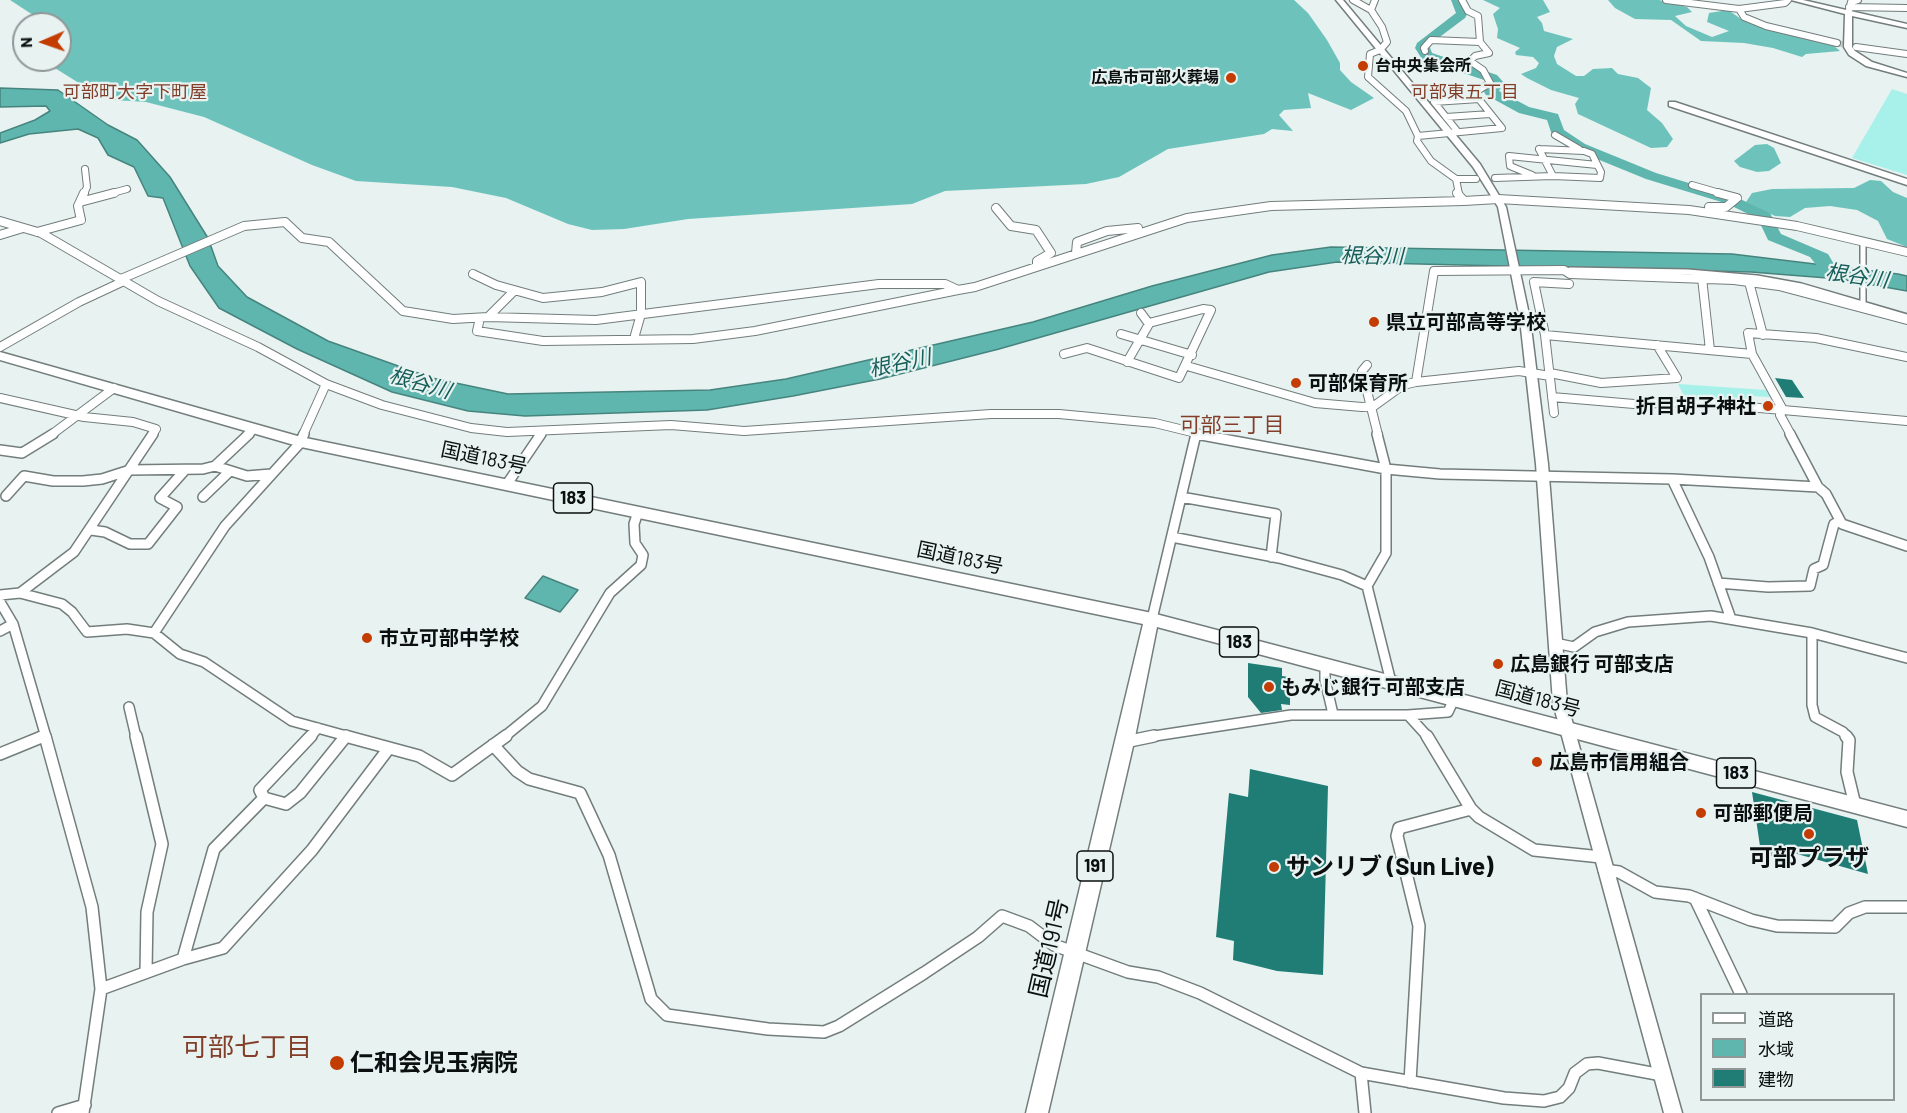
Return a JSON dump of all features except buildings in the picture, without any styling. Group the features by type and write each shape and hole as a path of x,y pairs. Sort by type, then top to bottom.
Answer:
{"highway":[{"name":"国道183号","path":"0,356 301,442 1152,619 1907,819"},
{"name":"国道191号","path":"1037,1113 1125,742 1145,641 1152,619"}],"street":[{"path":"1339,0 1454,133 1500,203 1516,268 1544,477 1560,703 1565,728 1673,1113"},
{"path":"1353,0 1371,10 1382,27 1387,42 1380,50 1371,54 1368,77 1375,86 1406,111 1418,136 1416,141 1431,160 1456,179 1476,179"},
{"path":"1371,10 1375,0"},
{"path":"1418,136 1502,128 1474,93 1490,83 1487,76 1470,61 1475,56 1490,53 1480,42 1478,16 1468,11 1462,0"},
{"path":"1666,0 1738,9 1785,3 1788,0"},
{"path":"1794,0 1849,10 1907,26"},
{"path":"1858,0 1851,2 1849,10 1848,47 1852,53 1869,63 1907,75"},
{"path":"1849,10 1907,8"},
{"path":"1738,9 1744,17 1766,26 1837,44"},
{"path":"1425,51 1424,48 1431,40 1480,42"},
{"path":"1856,47 1907,54"},
{"path":"1454,133 1446,117 1434,102 1479,99"},
{"path":"1671,104 1907,182"},
{"path":"1446,117 1490,114"},
{"path":"1495,178 1532,175 1600,178 1601,172 1592,154 1555,135"},
{"path":"1553,176 1539,149 1584,151"},
{"path":"1532,175 1510,166 1509,156 1597,165"},
{"path":"37,232 81,220 80,202 87,187 85,169"},
{"path":"1456,179 1457,192 1464,201"},
{"path":"1599,206 1647,202 1716,207 1735,202 1737,198 1692,185"},
{"path":"80,202 127,189"},
{"path":"514,291 484,317 477,332 543,341 693,339 755,331 975,287 1076,253 1077,242 1097,235 1149,228 1187,218 1270,206 1464,201 1689,210 1776,222 1907,252"},
{"path":"996,208 1011,226 1036,230 1051,253 1037,261 1037,266"},
{"path":"0,221 37,232 158,301 258,347 326,384 382,405 471,428 542,432 671,425 744,431 991,414 1110,417 1155,423 1196,434 1386,469 1440,474 1672,479 1818,487"},
{"path":"0,347 79,302 153,265 244,226 285,222 302,238 329,242 403,311 453,319 484,317 596,320 704,304 748,303 797,293 879,284 945,284 958,290"},
{"path":"0,236 24,228"},
{"path":"1863,242 1863,301"},
{"path":"1416,382 1434,271 1516,268 1726,274 1801,286 1863,301 1907,318"},
{"path":"1564,270 1570,273 1702,278 1779,286 1907,318"},
{"path":"473,274 514,291 543,298 602,292 641,282 641,314 635,335"},
{"path":"1702,278 1710,351"},
{"path":"1554,413 1545,335 1534,282 1569,284"},
{"path":"1749,282 1763,335"},
{"path":"924,283 924,292"},
{"path":"1064,354 1088,348 1127,362 1173,378 1179,378 1187,366 1211,310 1203,309 1149,323 1127,362"},
{"path":"1141,313 1149,323"},
{"path":"1783,410 1752,354 1748,333 1816,338 1907,357"},
{"path":"1121,334 1191,355"},
{"path":"1545,335 1752,354"},
{"path":"1187,366 1315,403 1370,406 1403,385 1416,382 1531,372 1601,383 1646,382 1677,378 1657,345"},
{"path":"1367,365 1362,370 1386,469 1386,553 1367,586 1391,682"},
{"path":"154,633 225,526 301,442 326,384"},
{"path":"0,450 22,453 46,439 114,388"},
{"path":"1552,397 1634,404 1688,402 1907,421"},
{"path":"0,398 80,414 84,417 133,422 156,429 91,530 74,552 20,593"},
{"path":"1783,410 1780,415 1818,487 1826,494 1839,522 1907,546"},
{"path":"214,466 253,430"},
{"path":"507,484 542,432"},
{"path":"1152,619 1196,434"},
{"path":"6,496 24,476 53,481 84,481 102,479 130,470 185,470 214,466 247,476 271,474"},
{"path":"91,530 105,532 130,543 148,544 177,507 160,498 185,470"},
{"path":"203,497 229,472"},
{"path":"1672,479 1709,557 1731,619"},
{"path":"1181,498 1276,514 1271,557"},
{"path":"0,595 20,593 62,604 72,612 87,632 127,629 154,633 180,654 204,662 292,721 419,756 452,775 542,706 610,593 641,565 643,555 635,543 634,524 638,512"},
{"path":"1718,583 1768,587 1810,586 1814,569 1823,565 1831,543 1834,524 1839,522"},
{"path":"1172,537 1271,557 1342,575 1367,586"},
{"path":"0,602 14,624 92,907 94,942 101,989 84,1109 58,1113"},
{"path":"1555,643 1574,647 1595,632 1628,622 1701,616 1812,633 1907,658"},
{"path":"0,631 14,624"},
{"path":"1812,633 1812,705 1815,717 1843,732 1849,740 1847,772 1855,805"},
{"path":"1325,665 1325,680 1333,714"},
{"path":"1125,742 1177,731 1291,715 1408,715 1448,712 1454,699"},
{"path":"129,707 162,844 147,912 146,972"},
{"path":"1408,715 1424,730 1471,810 1534,850 1603,863 1655,892 1695,898 1751,920 1777,926 1835,927 1849,913 1865,907 1907,907"},
{"path":"318,728 260,790 264,798 286,804 300,793 346,736"},
{"path":"0,754 45,735"},
{"path":"492,745 517,771 529,779 580,793 609,855 651,999 668,1015 735,1025 824,1032 839,1026 924,973 978,937 1002,916 1029,926 1054,945 1128,972 1158,977 1200,993 1361,1073 1504,1098 1544,1101 1560,1097 1569,1088 1575,1073 1587,1065 1598,1063 1662,1075"},
{"path":"101,989 183,959 224,948 312,850 390,748"},
{"path":"183,959 214,849 264,798"},
{"path":"1410,1082 1419,926 1397,836 1399,828 1471,810"},
{"path":"1695,898 1741,993"},
{"path":"1361,1073 1365,1113"}],"shaded area":[{"path":"10,0 1294,0 1308,13 1327,40 1340,63 1340,70 1351,82 1374,98 1351,110 1308,93 1311,108 1284,110 1279,115 1293,131 1272,129 1264,134 1168,149 1119,177 1086,184 945,191 912,204 688,219 624,229 592,230 568,224 506,198 452,187 356,181 312,165 204,117 146,102 114,100 61,72 72,72 72,12 28,12"},
{"path":"1483,0 1543,0 1550,12 1537,17 1544,31 1573,39 1557,47 1554,56 1557,64 1576,76 1584,76 1593,69 1612,68 1618,74 1638,78 1651,88 1647,110 1662,123 1673,139 1667,147 1651,148 1578,114 1575,104 1579,98 1551,90 1521,74 1536,68 1539,63 1533,57 1516,55 1515,52 1520,48 1497,38 1498,29 1493,14 1500,8"},
{"path":"1608,0 1659,0 1687,7 1692,12 1675,16 1686,26 1712,37 1729,31 1707,22 1709,13 1728,10 1744,21 1833,45 1840,51 1806,54 1802,57 1773,48 1744,43 1701,41 1671,20 1635,19 1615,8"},
{"path":"1892,89 1907,94 1907,175 1852,158"},
{"path":"1767,144 1774,148 1781,163 1769,171 1757,172 1740,167 1734,161 1755,145"},
{"path":"1870,180 1881,181 1893,192 1907,198 1907,247 1887,239 1878,221 1857,210 1830,206 1805,208 1790,217 1775,216 1746,202 1752,193 1772,189 1854,188"},
{"path":"1678,384 1766,390 1770,397 1750,396 1754,404 1685,398"}],"water":[{"name":"根谷川","path":"0,88 58,90 108,125 137,140 170,177 208,238 218,266 247,297 328,341 432,378 508,394 710,390 786,379 1033,322 1152,286 1272,255 1331,247 1732,254 1898,274 1907,276 1907,291 1840,279 1751,272 1337,262 1269,272 999,349 880,379 793,396 707,410 525,416 468,411 392,392 297,349 219,308 190,266 163,198 148,196 134,167 108,155 98,138 78,129 29,134 0,143 0,133 35,120 50,111 46,106 0,107"},
{"path":"543,576 578,590 560,612 525,598"}],"waterway":[{"name":"根谷川","path":"1457,0 1463,11 1461,15 1423,43 1421,48 1427,56 1492,78 1497,83 1491,92 1524,110 1553,117 1557,132 1580,147 1651,176 1733,201 1764,216 1774,237 1816,254 1822,258 1830,271"}],"tunnel":[{"path":"1837,43 1856,47"}],"place":[{"name":"台中央集会所","path":"1363,66"},
{"name":"広島市可部火葬場","path":"1231,78"},
{"name":"県立可部高等学校","path":"1374,322"},
{"name":"可部保育所","path":"1296,383"},
{"name":"折目胡子神社","path":"1768,406"},
{"name":"市立可部中学校","path":"367,638"},
{"name":"広島銀行 可部支店","path":"1498,664"},
{"name":"もみじ銀行 可部支店","path":"1269,687"},
{"name":"広島市信用組合","path":"1537,762"},
{"name":"可部郵便局","path":"1701,813"},
{"name":"可部プラザ","path":"1809,834"},
{"name":"サンリブ (Sun Live)","path":"1274,867"},
{"name":"仁和会児玉病院","path":"337,1063"}],"district":[{"name":"可部町大字下町屋","path":"135,92"},
{"name":"可部東五丁目","path":"1465,92"},
{"name":"可部三丁目","path":"1232,425"},
{"name":"可部七丁目","path":"247,1047"}]}
